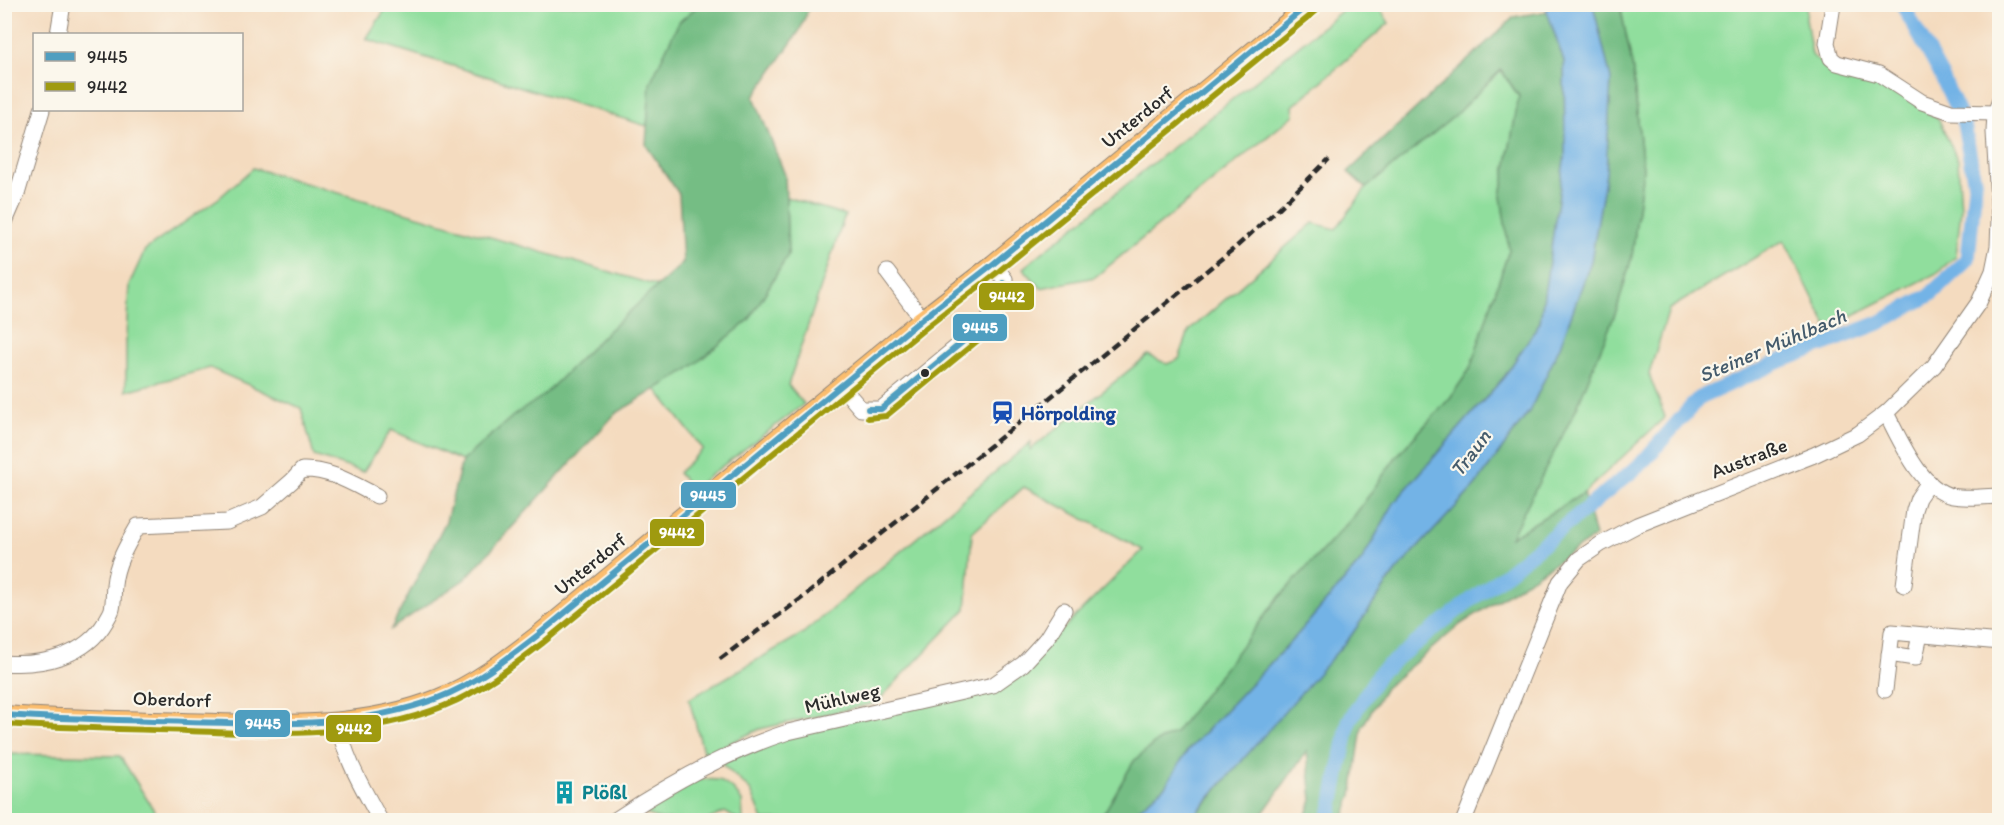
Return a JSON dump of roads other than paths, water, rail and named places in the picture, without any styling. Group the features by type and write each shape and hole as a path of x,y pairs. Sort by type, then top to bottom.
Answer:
{"main road":[{"name":"Unterdorf","path":"338,722 388,714 440,698 506,660 1310,4"},
{"name":"Oberdorf","path":"4,715 243,723 338,722"}],"street":[{"path":"58,33 63,4"},
{"name":"Austraße","path":"1464,820 1560,582 1579,559 1601,544 1637,525 1814,455 1858,434 1886,413 1934,366 1979,302 1993,271 1998,246 2000,219 1994,132 1997,106 1970,112 1951,112 1922,102 1879,74 1837,63 1831,58 1827,43 1833,5"},
{"path":"4,225 17,194 42,111"},
{"path":"842,387 861,409 881,409 988,321 1005,279 993,264"},
{"path":"887,272 922,319"},
{"path":"1886,413 1912,460 1936,488 1953,496 2000,496"},
{"path":"4,663 44,662 61,658 89,642 101,629 112,609 117,567 126,545 138,526 227,522 262,507 302,470 317,470 343,479 377,496"},
{"path":"1904,585 1914,510 1918,498 1929,482"},
{"name":"Mühlweg","path":"615,820 665,788 755,742 788,732 993,685 1023,664 1046,639 1065,610"},
{"path":"1885,690 1893,632 2000,642"},
{"path":"1889,654 1916,658 1920,635"},
{"path":"338,722 340,736 350,765 380,820"}],"water":[{"name":"Traun","path":"1545,5 1593,5 1611,79 1606,173 1591,261 1560,346 1530,410 1475,486 1396,571 1350,637 1190,820 1126,820 1166,785 1188,750 1298,634 1362,560 1394,503 1505,376 1540,322 1565,154 1564,62"}],"waterway":[{"name":"Steiner Mühlbach","path":"1329,820 1349,721 1380,672 1641,464 1699,398 1783,360 1879,323 1930,295 1968,259 1975,185 1964,124 1940,73 1902,4"}],"railway":[{"path":"720,659 806,595 1236,247 1329,159"}],"place":[{"name":"Hörpolding","path":"1003,413"},
{"name":"Plößl","path":"564,792"}]}
